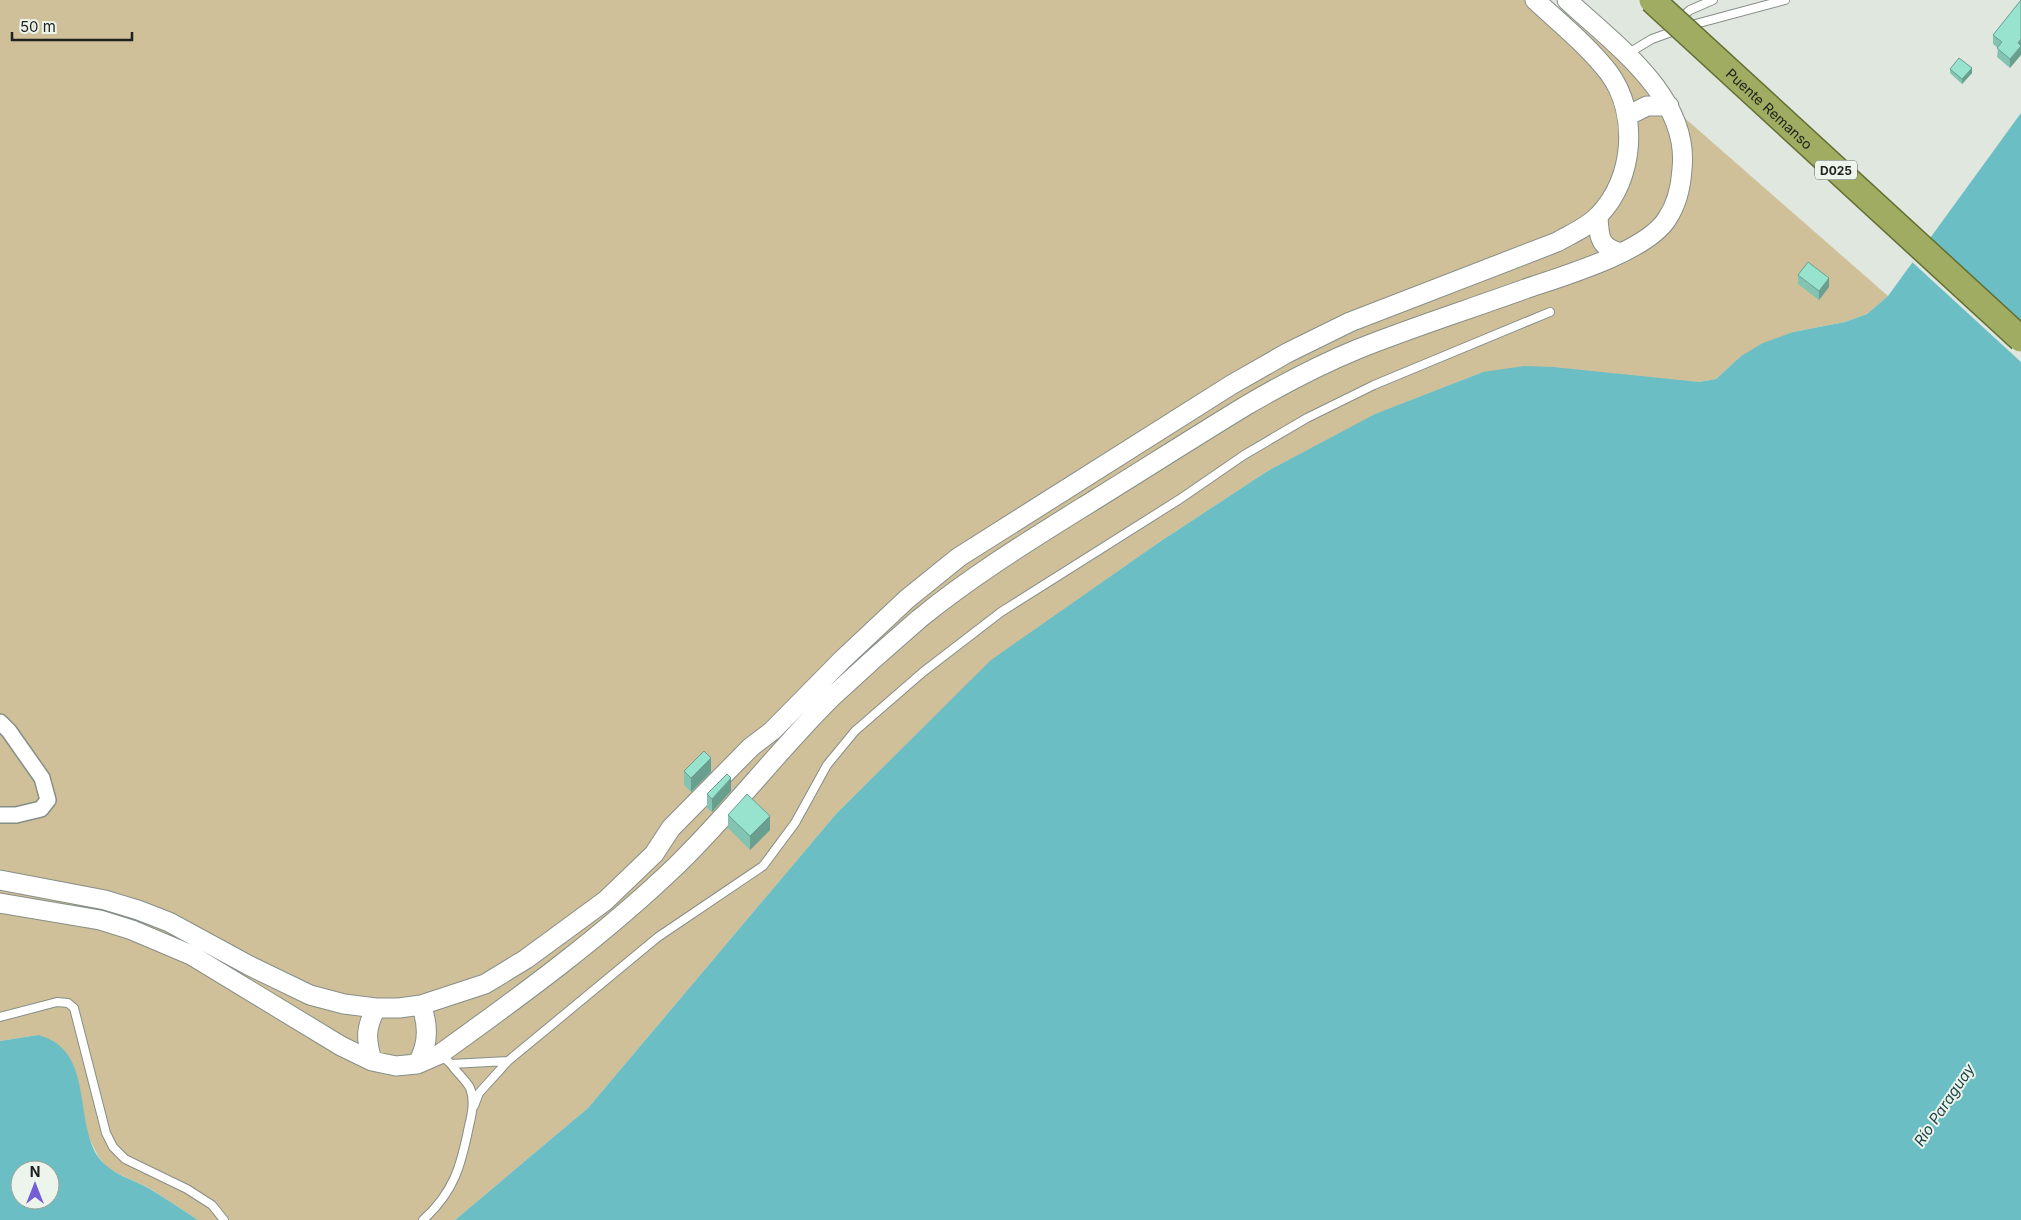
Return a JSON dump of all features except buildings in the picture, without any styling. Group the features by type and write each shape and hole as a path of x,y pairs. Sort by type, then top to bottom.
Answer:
{"highway":[{"name":"Puente Remanso","path":"1652,0 2021,339"}],"street":[{"path":"0,880 105,900 138,910 169,922 250,966 310,995 344,1004 376,1008 399,1008 421,1005 485,984 526,959 605,901 654,854 671,828 744,754 772,731 887,617 959,557 1230,385 1287,352 1341,327 1557,242 1578,231 1598,216 1612,197 1622,177 1628,148 1627,116 1622,99 1609,73 1589,51 1535,0"},
{"path":"0,903 100,920 132,930 191,955 332,1041 372,1061 396,1066 445,1059 572,958 679,864 832,697 919,619 972,578 1243,408 1298,376 1354,351 1559,278 1621,253 1646,240 1659,229 1669,217 1681,184 1683,145 1680,131 1660,91 1567,0"},
{"path":"1627,116 1647,106 1669,106"},
{"path":"1598,216 1602,242 1609,250 1621,253"},
{"path":"1341,327 1354,351"},
{"path":"1018,520 1030,540"},
{"path":"0,722 9,731 42,778 48,800 41,809 16,815 0,815"},
{"path":"417,1064 427,1043 426,1017 421,1005"},
{"path":"372,1061 367,1041 367,1031 376,1008"}],"lane":[{"path":"1625,55 1652,39 1690,10 1713,0"},
{"path":"1652,39 1699,22 1785,0"},
{"path":"423,1220 438,1206 453,1183 462,1161 473,1108 479,1092 508,1061 658,937 763,866 795,823 827,765 855,732 923,672 1001,612 1061,572 1180,498 1244,455 1307,418 1374,385 1550,312"},
{"path":"0,1016 57,1002 68,1003 74,1008 106,1133 113,1147 125,1159 195,1194 212,1205 224,1220"},
{"path":"445,1059 508,1061"},
{"path":"445,1059 470,1088 473,1108"}],"shaded area":[{"path":"0,0 1550,0 1888,296 1867,314 1845,322 1793,332 1741,356 1716,379 1699,382 1483,372 1376,414 1266,472 1158,543 991,661 836,814 588,1108 455,1220 198,1220 149,1188 108,1169 98,1156 38,1035 0,1041"}],"water":[{"name":"Río Paraguay","path":"2021,113 2021,1220 455,1220 588,1108 836,814 991,660 1158,543 1266,472 1375,414 1483,372 1524,366 1553,367 1699,382 1716,379 1741,356 1763,343 1793,332 1845,322 1867,314 1888,296"},
{"path":"38,1035 56,1043 68,1055 80,1088 91,1143 104,1164 116,1173 150,1189 198,1220 0,1220 0,1041"}],"pier":[{"path":"1925,242 2021,331 2021,362 1911,261"}]}
